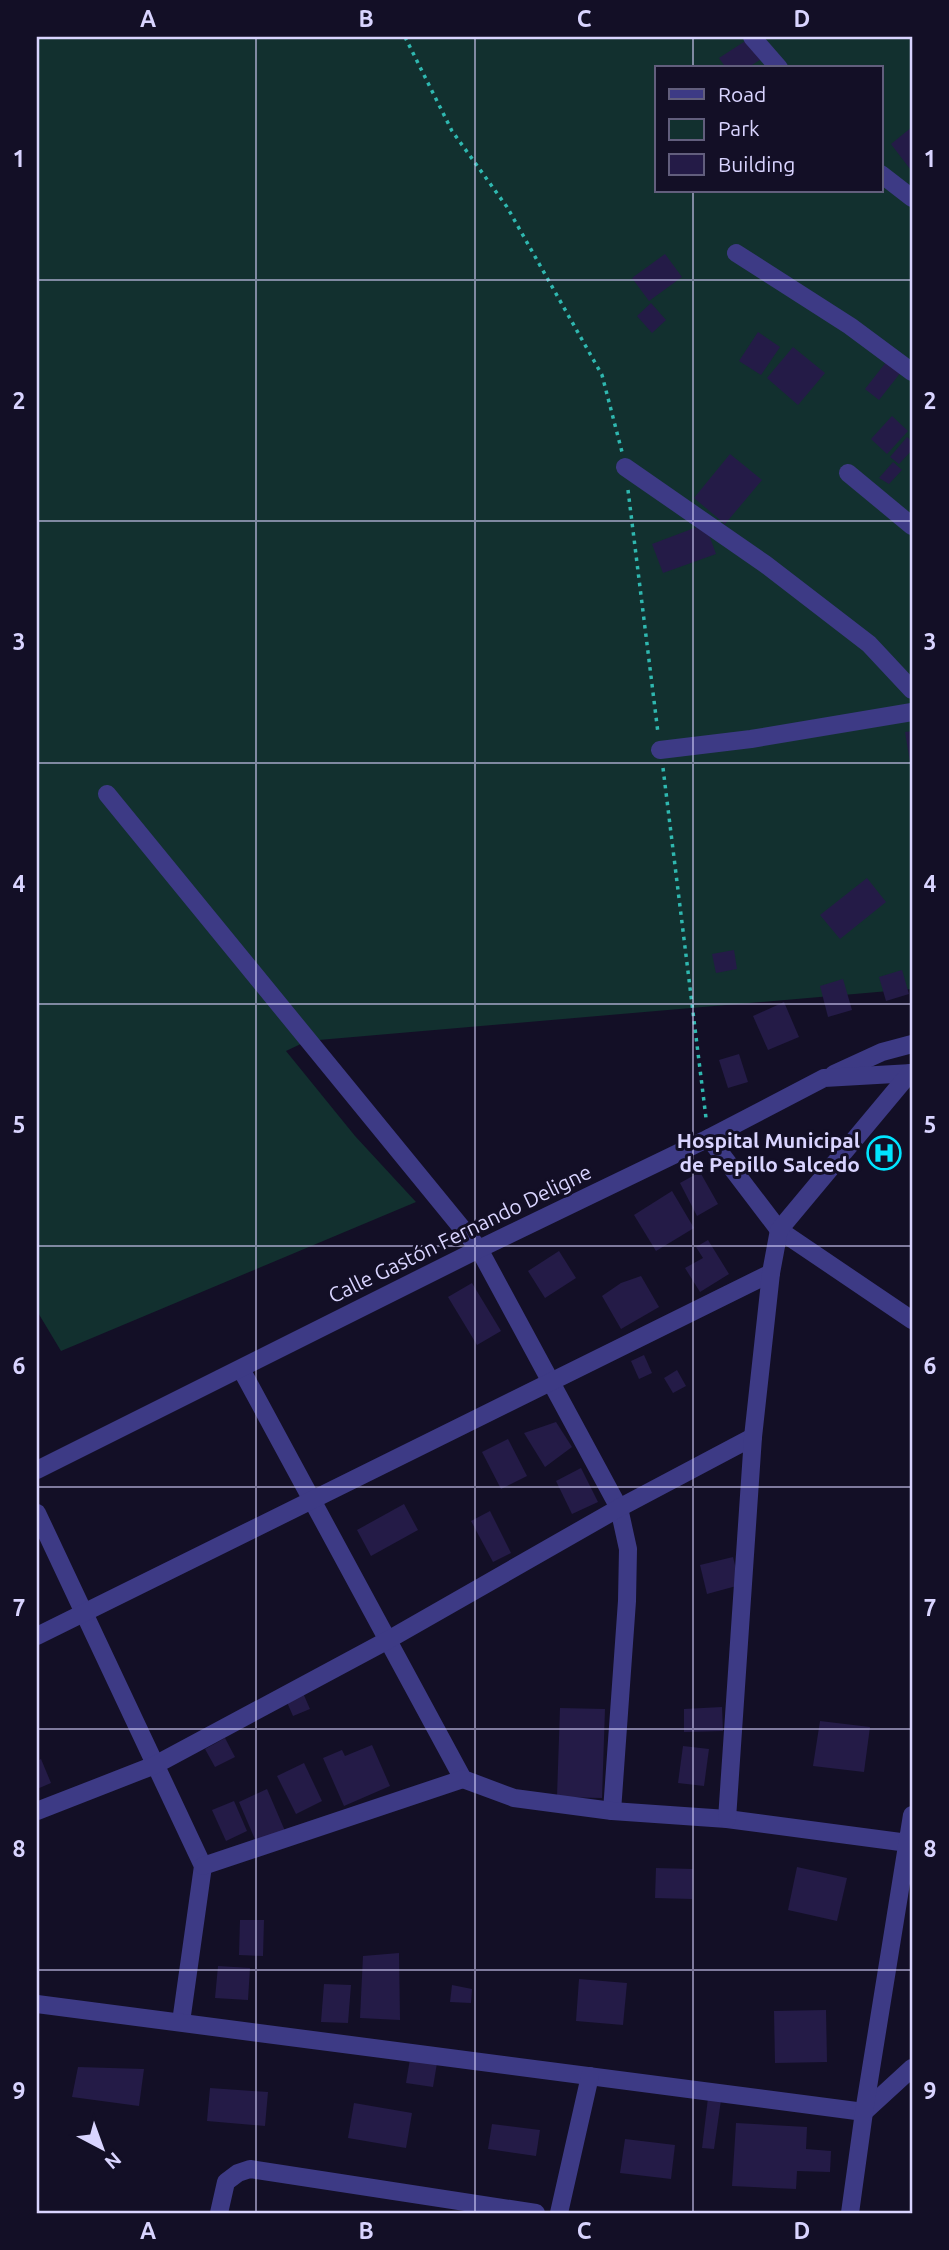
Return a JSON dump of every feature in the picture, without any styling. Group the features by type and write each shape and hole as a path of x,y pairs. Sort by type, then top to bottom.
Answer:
{"street":[{"path":"752,37 777,66"},
{"path":"883,176 912,198"},
{"path":"736,253 849,326 912,372"},
{"path":"625,467 765,564 869,644 912,690"},
{"path":"848,473 912,526"},
{"path":"660,750 751,739 912,712"},
{"path":"107,794 479,1248 619,1508 628,1549 627,1601 612,1811"},
{"path":"824,1078 882,1052 912,1044"},
{"path":"727,1819 753,1437 771,1273 779,1230 911,1073"},
{"name":"Calle Gastón Fernando Deligne","path":"37,1470 479,1248 709,1138 824,1078 911,1073"},
{"path":"709,1138 779,1230 912,1320"},
{"path":"37,1636 771,1273"},
{"path":"241,1369 463,1779"},
{"path":"37,1811 155,1765 388,1640 619,1508 753,1437"},
{"path":"37,1513 203,1866 181,2022"},
{"path":"203,1866 463,1779 514,1798 612,1811 727,1819 908,1843"},
{"path":"850,2213 912,1815"},
{"path":"37,2004 864,2112 912,2068"},
{"path":"559,2213 590,2076"},
{"path":"219,2213 226,2182 238,2173 250,2169 502,2211 536,2213"}],"path":[{"path":"405,37 452,131 507,207 602,375 625,467 709,1138"}],"green space":[{"path":"37,37 912,37 912,989 307,1041 286,1051 355,1136 416,1202 61,1351 37,1311"}],"building":[{"path":"750,38 763,58 750,66 725,66 719,58"},
{"path":"912,127 912,167 910,169 891,144"},
{"path":"665,254 682,277 649,301 632,278"},
{"path":"651,303 666,320 652,333 637,316"},
{"path":"758,332 780,347 761,375 739,361"},
{"path":"793,347 825,373 798,405 767,378"},
{"path":"887,361 901,372 879,400 865,389"},
{"path":"892,416 908,431 887,454 871,439"},
{"path":"907,437 912,441 912,450 899,464 890,457"},
{"path":"730,454 762,480 725,524 694,498"},
{"path":"893,462 902,470 889,484 879,478"},
{"path":"705,524 716,554 663,573 652,544"},
{"path":"912,731 912,768 911,768 905,732"},
{"path":"867,878 886,902 840,939 820,915"},
{"path":"734,950 737,969 716,973 712,954"},
{"path":"902,970 909,994 886,1001 879,977"},
{"path":"843,979 852,1010 828,1017 820,986"},
{"path":"784,1002 799,1037 768,1050 753,1016"},
{"path":"739,1054 748,1082 728,1088 719,1060"},
{"path":"700,1172 718,1204 697,1216 680,1183"},
{"path":"672,1191 694,1228 656,1251 634,1215"},
{"path":"708,1240 729,1274 700,1292 685,1268 703,1258 696,1247"},
{"path":"559,1251 576,1278 545,1298 528,1271"},
{"path":"641,1276 659,1307 621,1329 602,1296 621,1283"},
{"path":"472,1283 501,1331 477,1345 448,1297"},
{"path":"644,1355 652,1373 639,1379 631,1361"},
{"path":"677,1370 686,1386 673,1393 664,1378"},
{"path":"556,1422 572,1447 545,1467 524,1433"},
{"path":"508,1439 527,1476 501,1489 482,1452"},
{"path":"581,1468 598,1502 572,1514 556,1481"},
{"path":"404,1504 418,1530 371,1556 357,1530"},
{"path":"490,1511 511,1553 493,1562 471,1521"},
{"path":"733,1557 740,1585 707,1594 700,1565"},
{"path":"303,1693 310,1709 293,1716 286,1700"},
{"path":"722,1707 723,1731 684,1732 684,1709"},
{"path":"560,1708 605,1709 602,1798 557,1797"},
{"path":"820,1721 870,1727 864,1772 813,1766"},
{"path":"225,1738 235,1757 215,1767 205,1749"},
{"path":"372,1745 390,1786 344,1806 323,1758 342,1750 345,1756"},
{"path":"683,1746 709,1749 704,1786 678,1783"},
{"path":"41,1759 51,1783 37,1789 37,1761"},
{"path":"304,1763 322,1801 296,1814 277,1776"},
{"path":"267,1789 285,1831 257,1844 239,1802"},
{"path":"234,1801 247,1831 226,1841 212,1810"},
{"path":"797,1867 847,1878 837,1921 788,1910"},
{"path":"656,1868 693,1869 692,1899 655,1898"},
{"path":"240,1920 264,1920 263,1956 239,1955"},
{"path":"399,1953 400,2020 360,2018 363,1956"},
{"path":"218,1966 250,1968 248,2000 215,1998"},
{"path":"579,1979 627,1983 623,2025 576,2021"},
{"path":"324,1984 351,1985 348,2023 321,2022"},
{"path":"452,1985 472,1989 471,2003 450,2002"},
{"path":"826,2010 827,2062 775,2063 774,2011"},
{"path":"410,2059 437,2063 433,2087 406,2083"},
{"path":"78,2067 144,2069 139,2106 72,2097"},
{"path":"210,2088 268,2092 265,2126 207,2121"},
{"path":"708,2098 721,2100 714,2149 702,2148"},
{"path":"354,2103 412,2113 406,2148 348,2138"},
{"path":"736,2123 807,2127 806,2149 831,2151 830,2172 797,2171 796,2189 732,2186"},
{"path":"492,2124 540,2130 536,2156 488,2149"},
{"path":"625,2139 675,2145 671,2179 620,2173"}],"place":[{"name":"Hospital Municipal de Pepillo Salcedo","path":"884,1153"}]}
